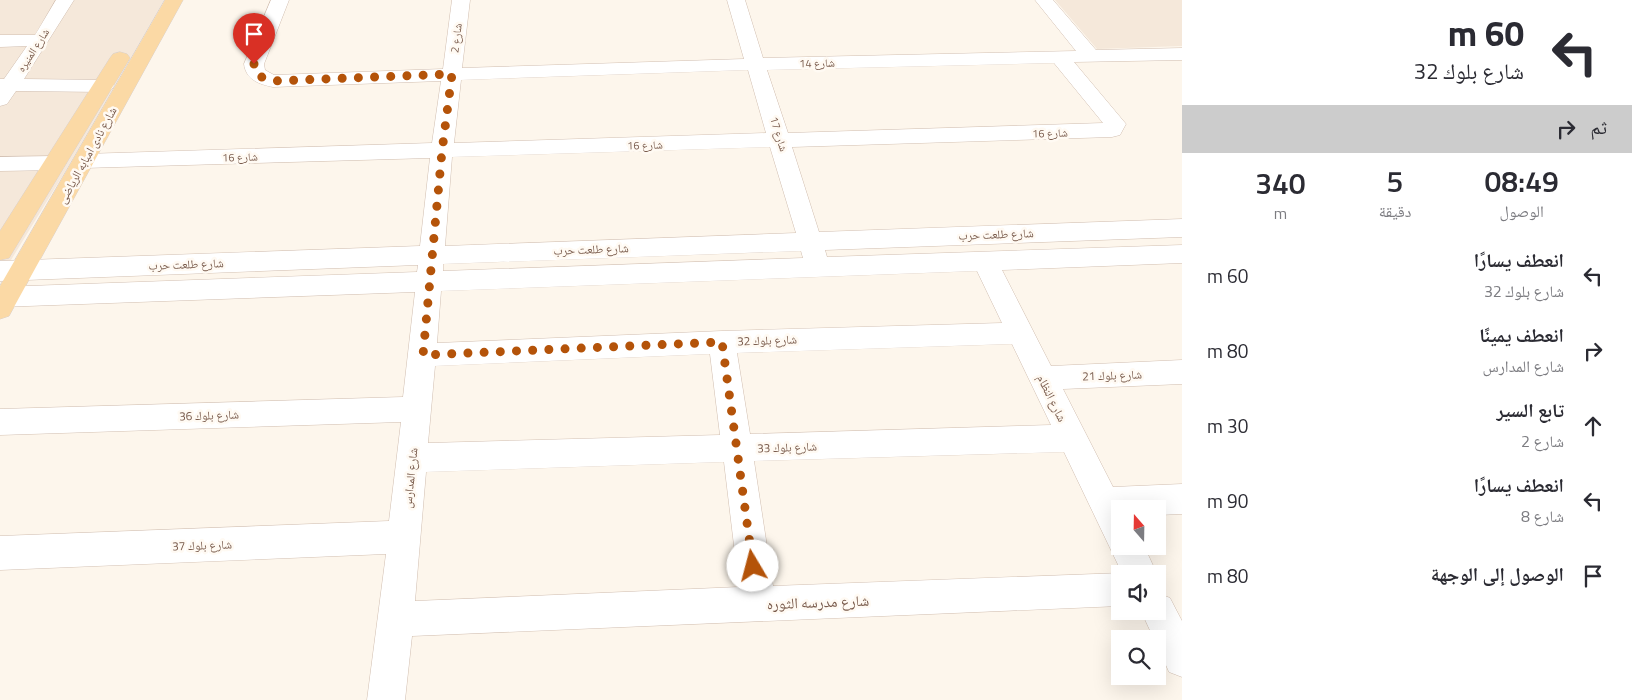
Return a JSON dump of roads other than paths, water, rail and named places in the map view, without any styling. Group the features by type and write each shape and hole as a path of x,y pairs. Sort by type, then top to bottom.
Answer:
{"main road":[{"name":"شارع نادى امبابه الرياضى","path":"0,251 104,86 154,0"},
{"name":"شارع نادى امبابه الرياضى","path":"2,301 11,271 84,161 174,0"}],"street":[{"name":"شارع المنيره","path":"4,90 41,40 65,0"},
{"name":"شارع 14","path":"280,0 254,64 254,70 257,75 273,81 757,64 1175,54"},
{"name":"شارع 2","path":"431,269 442,151 461,0"},
{"name":"شارع 17","path":"736,0 819,268"},
{"path":"1044,0 1091,56"},
{"path":"0,40 41,40"},
{"path":"1175,54 1182,70"},
{"name":"شارع 16","path":"84,161 1112,130 1115,124 1059,57"},
{"path":"4,90 104,86"},
{"path":"0,164 56,163"},
{"name":"شارع طلعت حرب","path":"2,301 810,241 1182,228"},
{"name":"شارع طلعت حرب","path":"11,271 819,268 1182,254"},
{"name":"شارع النظام","path":"985,262 1111,516"},
{"name":"شارع المدارس","path":"386,700 418,409 431,269"},
{"name":"شارع بلوك 32","path":"423,355 722,342 1020,333"},
{"path":"722,342 759,605"},
{"name":"شارع بلوك 21","path":"1042,378 1182,372"},
{"name":"شارع بلوك 36","path":"0,422 418,409"},
{"name":"شارع بلوك 33","path":"412,458 1073,438"},
{"path":"1104,502 1182,499"},
{"name":"شارع بلوك 37","path":"0,553 404,537"},
{"name":"شارع مدرسه الثوره","path":"396,619 1111,589"},
{"path":"1163,620 1182,659"}]}
